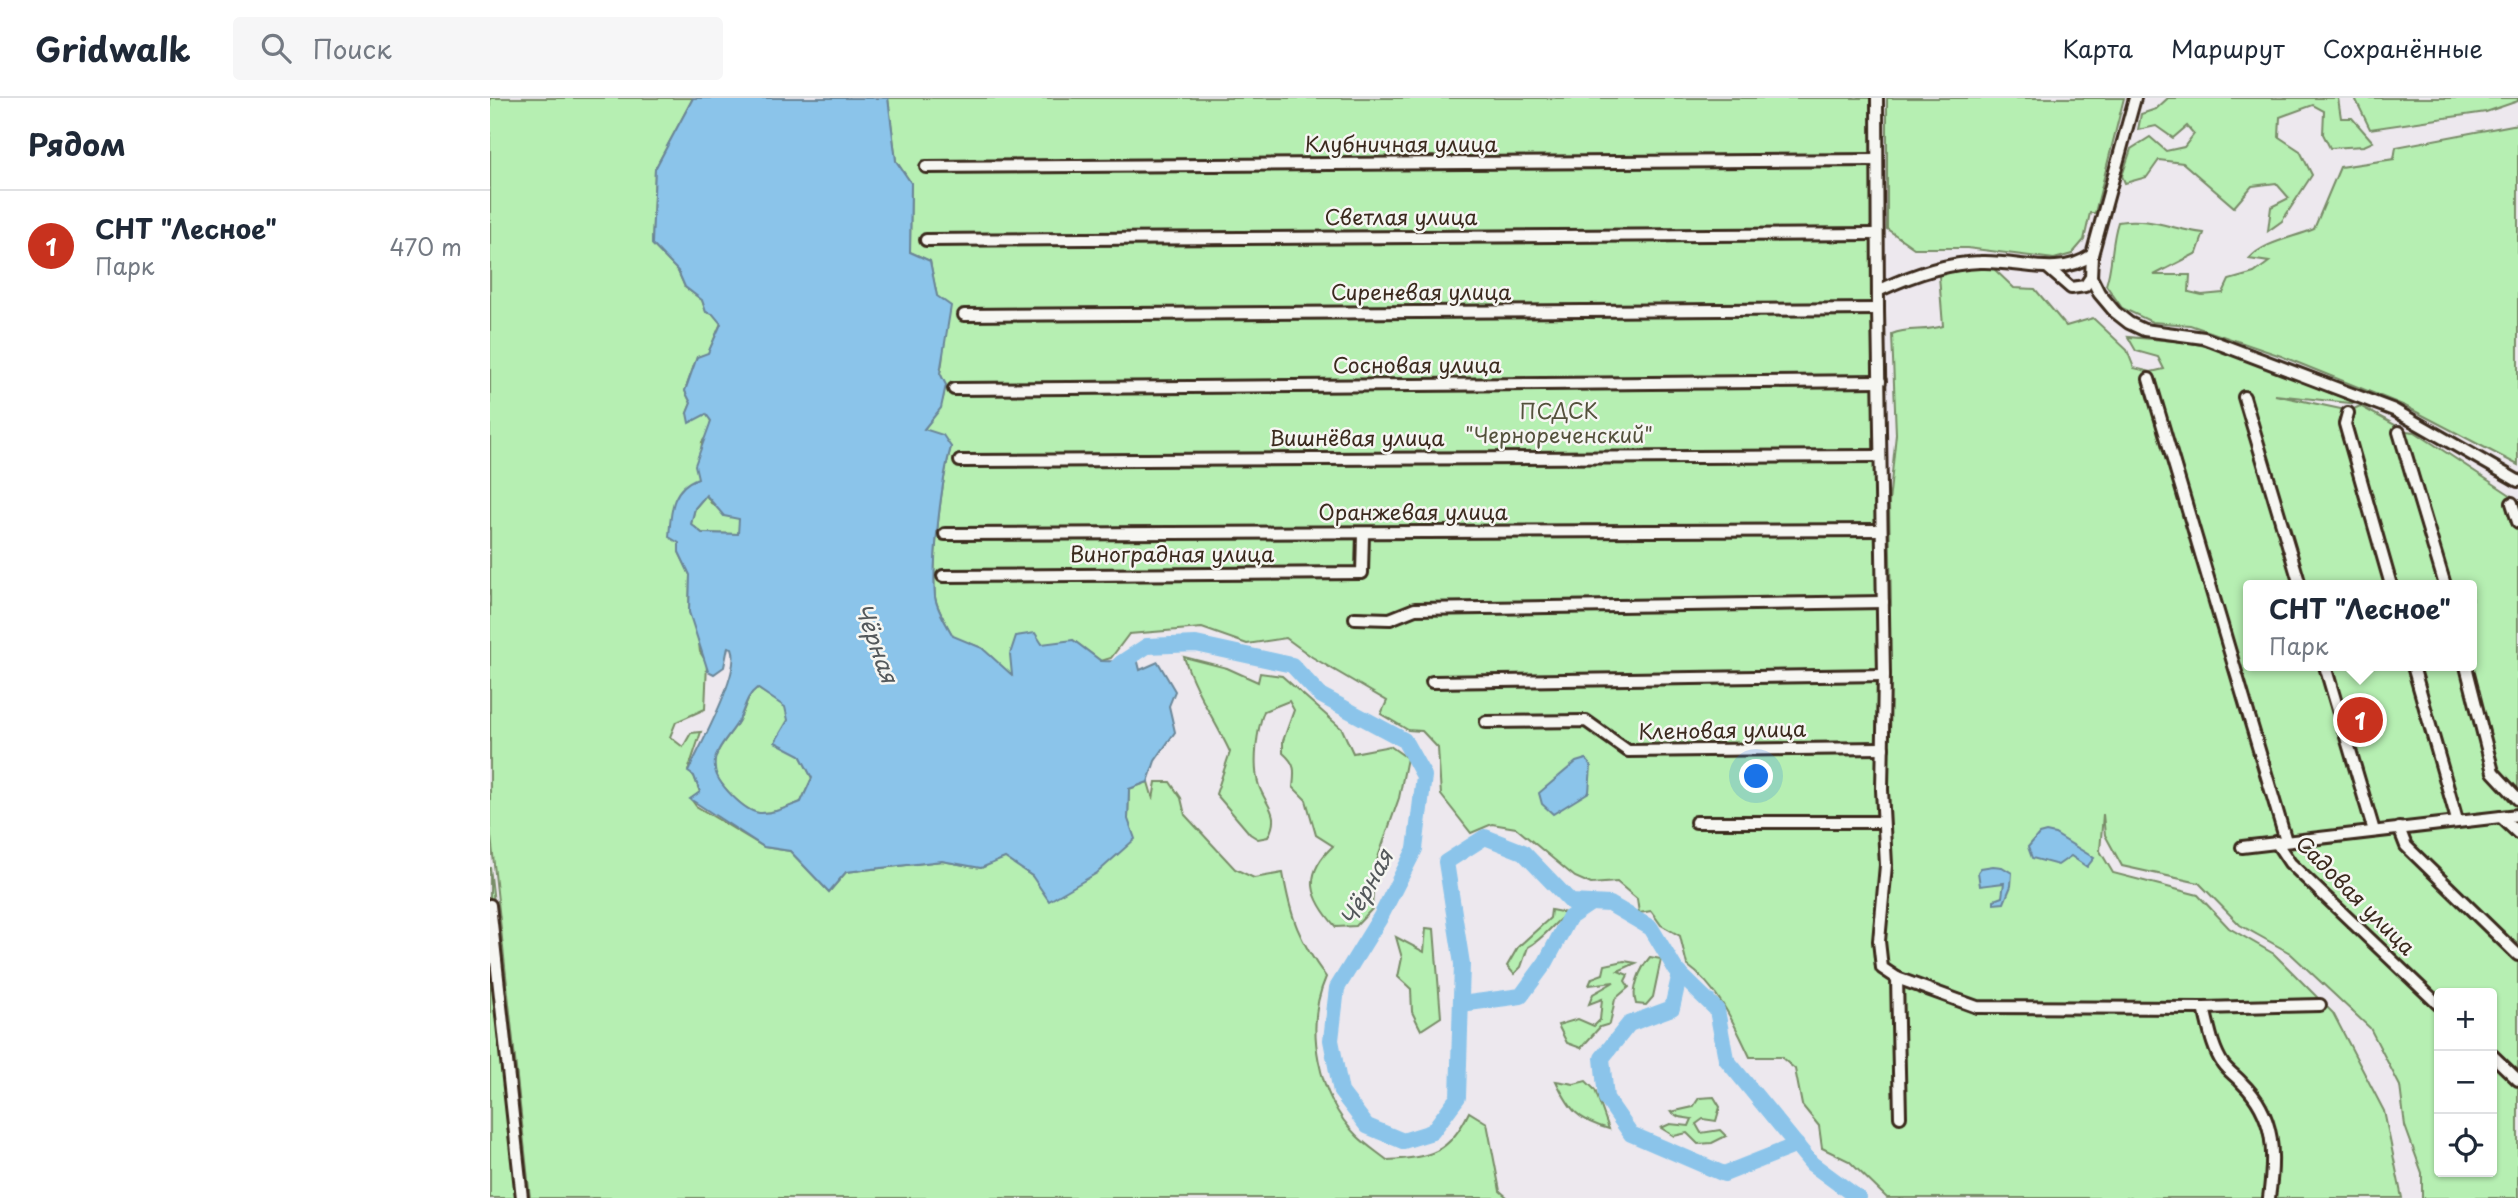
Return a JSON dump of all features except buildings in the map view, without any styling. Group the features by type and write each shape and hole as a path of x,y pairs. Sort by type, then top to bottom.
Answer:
{"street":[{"path":"1877,98 1876,234 1880,289 1878,309 1884,675 1882,822 1885,865 1879,941 1882,968 1896,978 1977,1007 2204,1008 2319,1005"},
{"path":"2048,268 2071,288 2085,286 2091,277 2092,255 2135,98"},
{"name":"Клубничная улица","path":"926,167 1876,160"},
{"name":"Светлая улица","path":"926,240 1876,234"},
{"path":"1880,289 1913,275 1964,263 2068,268 2092,255"},
{"path":"2091,277 2115,312 2129,323 2144,330 2204,338 2394,410 2518,481"},
{"name":"Сиреневая улица","path":"964,315 1878,309"},
{"path":"2149,379 2281,842"},
{"name":"Сосновая улица","path":"954,389 1880,381"},
{"path":"2244,397 2299,580"},
{"path":"2348,414 2345,424 2390,580"},
{"path":"2399,432 2443,580"},
{"name":"Вишнёвая улица","path":"960,461 1880,456"},
{"path":"2512,503 2518,522"},
{"name":"Оранжевая улица","path":"946,534 1881,530"},
{"name":"Виноградная улица","path":"943,576 1362,573 1363,533"},
{"path":"1355,618 1390,619 1415,609 1882,602"},
{"path":"2326,671 2374,831"},
{"path":"2414,671 2457,820"},
{"path":"2467,671 2493,772 2518,799"},
{"path":"1432,682 1884,675"},
{"name":"Кленовая улица","path":"1486,722 1586,721 1628,751 1883,748"},
{"path":"2242,847 2518,815"},
{"path":"2501,817 2518,833"},
{"path":"1696,822 1882,822"},
{"path":"2399,828 2406,846 2518,955"},
{"name":"Садовая улица","path":"2281,842 2290,863 2434,1000"},
{"path":"490,905 522,1198"},
{"path":"1896,978 1900,1117"},
{"path":"2204,1008 2213,1045 2223,1063 2243,1084 2266,1122 2274,1143 2269,1198"},
{"path":"2497,1060 2518,1080"}],"green space":[{"path":"490,98 693,98 655,169 652,244 678,271 685,287 702,300 706,312 713,314 721,323 708,354 697,357 685,391 691,403 687,413 707,414 711,421 709,433 702,442 698,478 679,552 690,575 689,612 698,634 700,652 707,663 705,709 676,722 670,737 683,747 691,733 701,732 688,771 694,776 700,792 691,799 696,806 764,847 790,851 829,892 846,872 942,861 981,868 1005,857 1032,876 1128,819 1129,789 1148,782 1153,799 1156,782 1170,782 1181,798 1185,815 1235,869 1254,878 1283,873 1297,928 1326,977 1319,997 1316,1039 1324,1082 1344,1120 1360,1139 1387,1160 1416,1157 1437,1151 1454,1137 1469,1112 1487,1123 1500,1191 1508,1198 530,1198 490,827"},
{"name":"ПСДСК \"Чернореченский\"","path":"888,98 1881,98 1884,600 1891,605 1889,503 1896,434 1892,334 1943,326 1939,276 1946,270 1991,266 2014,288 2035,289 2066,326 2093,318 2127,350 2134,368 2151,372 2164,369 2158,357 2136,351 2128,337 2186,342 2215,348 2359,404 2275,395 2350,411 2360,406 2406,431 2415,432 2518,500 2518,1198 2422,1198 2422,1173 2405,1126 2400,1086 2370,1028 2290,953 2240,925 2199,883 2122,866 2105,835 2103,814 2100,851 2113,873 2198,895 2229,928 2274,954 2333,1013 2384,1111 2402,1198 1887,1198 1849,1161 1822,1148 1819,1126 1802,1105 1795,1069 1781,1057 1750,1057 1716,995 1687,965 1680,936 1661,925 1651,911 1639,913 1637,899 1617,882 1591,884 1575,877 1516,828 1492,824 1471,833 1441,795 1438,748 1422,731 1408,730 1381,714 1387,701 1312,657 1286,638 1247,644 1202,628 1129,634 1111,658 1101,661 1073,640 1012,676 982,648 953,637 936,602 934,582 938,522 951,447 924,429 938,410 943,396 940,373 942,332 930,261 910,252 911,183 896,161"},
{"path":"1887,98 2124,98 2095,213 2090,213 2084,240 2072,254 2054,259 1967,248 1914,248 1887,229"},
{"path":"2168,98 2338,98 2341,118 2352,118 2373,142 2364,146 2330,148 2323,134 2324,111 2313,105 2280,117 2279,137 2300,151 2312,175 2282,221 2268,231 2271,207 2289,198 2276,183 2252,186 2234,207 2183,163 2159,160 2147,177 2125,183 2122,176 2131,149 2150,137 2166,151 2184,147 2194,134 2187,126 2173,138 2156,126 2138,130 2141,114 2156,109"},
{"path":"2355,98 2518,98 2518,101 2486,112 2370,129"},
{"path":"2518,124 2518,465 2405,406 2281,356 2190,325 2152,322 2122,308 2106,285 2118,222 2151,222 2204,233 2197,253 2154,275 2190,275 2189,292 2202,295 2223,293 2229,280 2254,273 2269,262 2249,259 2262,248 2314,229 2340,167 2394,159 2396,147"},
{"path":"706,495 711,503 739,519 741,526 738,534 702,533 691,524 695,508"},
{"path":"1184,657 1227,668 1258,682 1260,673 1282,676 1342,729 1353,753 1390,746 1407,758 1399,798 1374,869 1372,909 1356,926 1336,927 1315,896 1313,877 1323,857 1333,846 1316,835 1306,800 1293,787 1294,768 1283,753 1283,741 1294,710 1289,701 1264,711 1259,728 1256,748 1257,778 1271,810 1273,822 1268,837 1258,839 1250,834 1216,794 1230,752 1199,694"},
{"path":"757,688 786,707 800,755 812,778 801,802 765,813 753,811 739,802 725,788 714,768 719,749"},
{"path":"490,867 527,1198 490,1198"},
{"path":"1551,910 1567,913 1528,947 1521,967 1514,974 1507,966 1518,947 1550,918"},
{"path":"1426,928 1434,929 1441,1017 1421,1030 1412,1012 1411,989 1398,977 1402,958 1396,937 1424,952"},
{"path":"1650,957 1661,959 1653,997 1646,1005 1636,1004 1637,979"},
{"path":"1624,961 1636,963 1618,971 1628,975 1625,981 1629,987 1615,999 1610,1024 1600,1027 1581,1048 1567,1043 1558,1025 1578,1019 1594,1026 1600,1020 1602,999 1589,1004 1593,994 1614,982 1589,985 1592,978 1603,974 1605,965"},
{"path":"1556,1081 1574,1084 1586,1081 1595,1090 1609,1129 1582,1118 1570,1107"},
{"path":"1714,1097 1720,1107 1716,1121 1703,1119 1696,1124 1701,1133 1720,1130 1726,1136 1712,1143 1698,1144 1687,1133 1674,1136 1661,1128 1670,1124 1689,1126 1692,1119 1679,1117 1671,1112 1693,1107 1699,1098"}],"water":[{"path":"693,98 888,98 896,161 911,183 910,252 930,261 937,296 951,306 940,373 946,385 941,408 924,429 943,435 951,447 936,543 934,582 940,612 953,636 982,648 1012,675 1010,654 1016,636 1035,633 1042,644 1073,640 1101,661 1138,662 1140,670 1158,662 1175,691 1169,706 1175,732 1155,761 1148,782 1129,789 1128,819 1135,839 1097,873 1049,901 1032,876 1005,858 981,868 942,861 846,872 829,892 790,851 764,847 690,799 700,792 694,776 688,772 725,691 733,659 732,648 728,647 724,667 714,674 708,671 689,612 690,575 679,552 679,543 669,537 674,502 682,488 698,478 695,465 711,421 706,414 689,423 687,413 691,403 685,391 697,357 708,353 721,324 713,314 706,312 702,300 685,287 678,271 652,244 655,169","holes":["706,495 724,516 739,519 738,534 702,533 691,524 695,508","757,688 785,707 788,720 775,742 800,755 812,778 801,802 765,813 753,811 739,802 720,781 715,768 719,749 739,720 750,695"]},
{"path":"1586,759 1591,766 1589,792 1553,814 1542,804 1539,793 1576,762"},
{"path":"2039,834 2055,834 2094,858 2087,867 2071,856 2058,865 2032,858 2028,847"},
{"path":"2002,867 2012,873 2011,886 2004,903 1994,904 1994,900 2002,897 2004,883 1980,886 1978,872 1981,868"}],"waterway":[{"name":"Чёрная","path":"1106,677 1121,663 1147,646 1196,644 1292,665 1320,695 1404,740 1424,776 1415,849 1380,918 1337,988 1331,1040 1341,1092 1367,1126 1403,1141 1432,1132 1458,1097 1462,964 1446,862 1485,837 1523,852 1571,902 1610,904 1651,928 1676,970 1717,1010 1726,1059 1812,1164 1858,1198"},
{"path":"1461,1004 1521,996 1546,962 1569,918 1591,903"},
{"path":"1680,973 1672,1008 1629,1024 1602,1058 1606,1098 1631,1134 1724,1174 1797,1145"}],"place":[{"name":"СНТ \"Лесное\"","path":"2360,720"}]}
